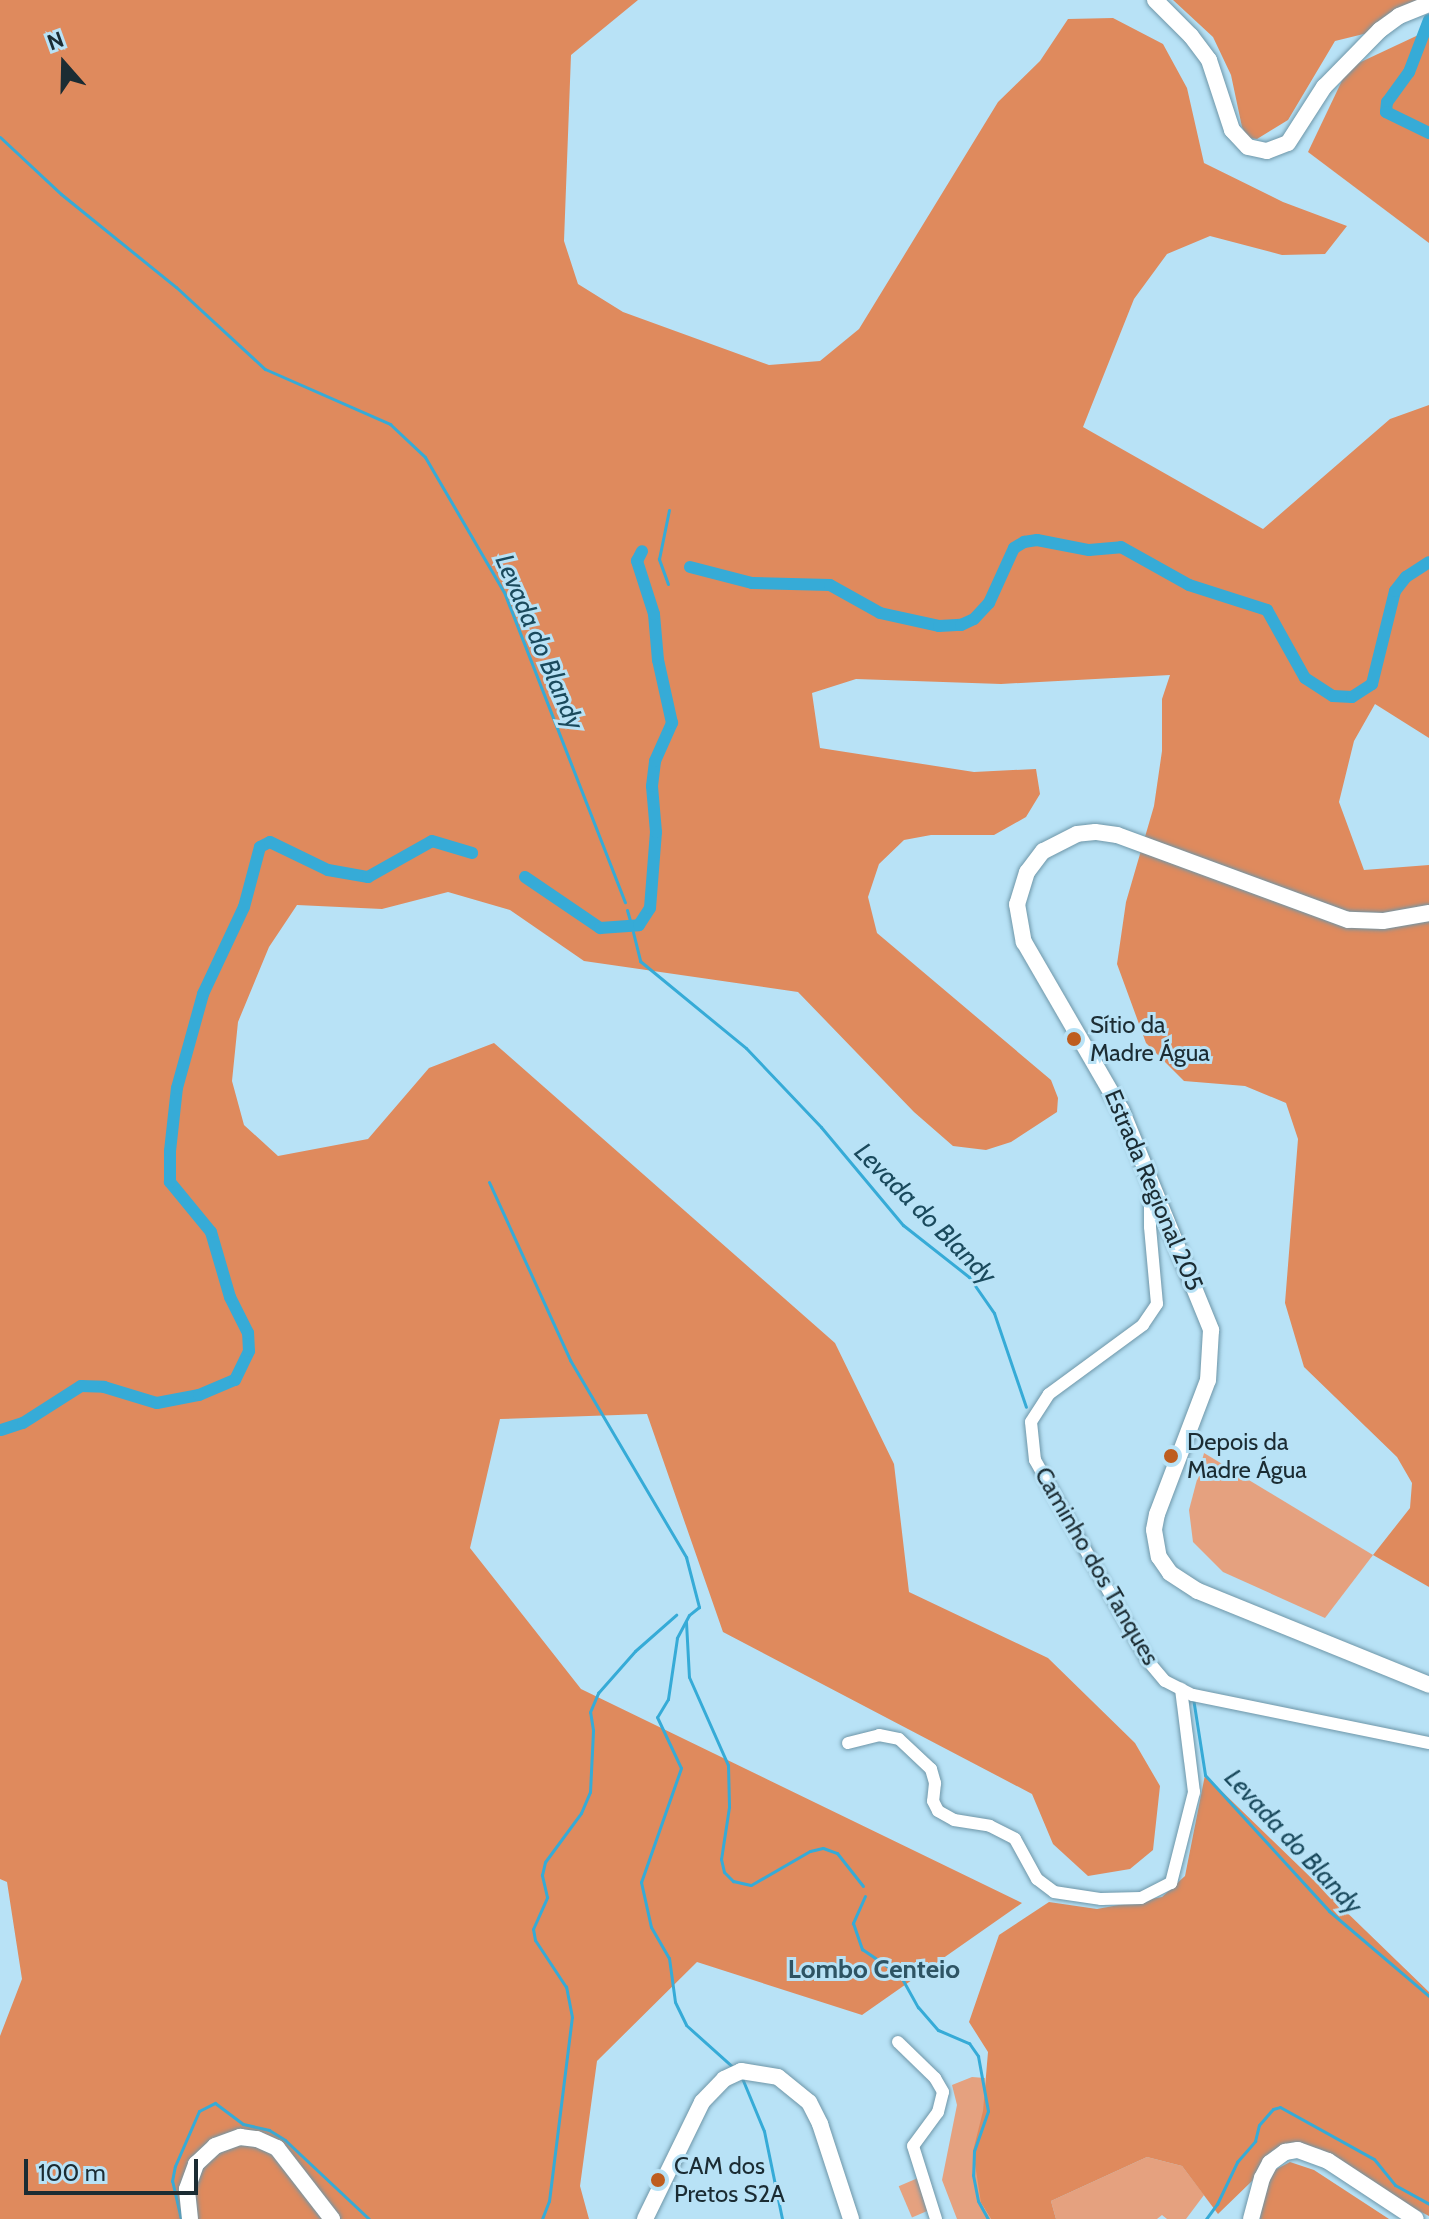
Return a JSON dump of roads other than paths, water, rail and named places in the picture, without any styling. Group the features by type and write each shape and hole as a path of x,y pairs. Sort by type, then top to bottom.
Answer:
{"main road":[{"path":"1155,0 1191,36 1209,60 1232,130 1248,147 1267,151 1288,143 1324,87 1380,30 1399,16 1429,4"},
{"name":"Estrada Regional 205","path":"1429,913 1368,922 1330,916 1106,833 1077,834 1043,851 1020,887 1017,904 1020,930 1106,1079 1207,1315 1212,1345 1208,1380 1157,1514 1154,1530 1159,1557 1170,1573 1198,1591 1429,1685"},
{"path":"645,2219 692,2117 713,2089 735,2072 778,2077 809,2102 820,2124 851,2219"},
{"path":"190,2219 187,2189 196,2164 215,2146 240,2137 257,2139 277,2148 332,2219"},
{"path":"1251,2219 1262,2178 1270,2163 1285,2152 1298,2150 1328,2161 1416,2219"}],"street":[{"name":"Caminho dos Tanques","path":"1155,1189 1150,1198 1150,1227 1157,1304 1143,1325 1049,1394 1031,1422 1029,1431 1035,1460 1148,1661 1165,1681 1193,1695 1429,1743"},
{"path":"848,1743 879,1735 899,1739 931,1769 935,1783 933,1801 938,1811 954,1820 990,1826 1015,1839 1037,1879 1054,1892 1101,1899 1141,1898 1171,1883 1194,1792 1181,1689"},
{"path":"898,2042 935,2078 943,2092 941,2108 913,2146 936,2219"}],"waterway":[{"path":"1429,20 1409,72 1387,102 1386,112 1429,133"},
{"name":"Levada do Blandy","path":"0,137 61,194 176,287 265,369 390,424 425,457 504,592 625,902"},
{"path":"668,584 659,559 669,510"},
{"path":"690,567 752,583 830,585 880,613 939,626 961,625 974,619 989,603 1014,548 1024,542 1037,540 1089,550 1121,547 1189,585 1267,610 1305,678 1333,696 1352,697 1372,684 1395,591 1406,577 1429,562"},
{"path":"525,877 600,928 639,925 650,908 656,832 652,786 655,761 672,723 658,660 654,614 637,561 642,551"},
{"path":"1,1430 23,1423 81,1386 104,1387 157,1403 199,1395 235,1380 249,1351 248,1333 230,1297 211,1232 170,1182 170,1151 177,1088 203,994 244,907 260,847 270,842 328,870 368,877 432,841 472,853"},
{"name":"Levada do Blandy","path":"627,910 631,924"},
{"name":"Levada do Blandy","path":"633,932 640,961 746,1048 821,1127 903,1225 969,1277 994,1313 1026,1407"},
{"path":"489,1182 570,1360 686,1557 699,1607 689,1615 677,1638 668,1699 657,1717 681,1768 641,1882 651,1927 669,1958 675,2002 686,2025 735,2069"},
{"path":"542,2219 549,2201 572,2017 566,1987 535,1940 533,1929 547,1897 542,1875 545,1862 581,1813 590,1792 593,1730 590,1712 598,1693 635,1651 676,1615"},
{"path":"686,1622 689,1677 728,1765 729,1807 721,1859 724,1872 733,1881 751,1885 810,1851 823,1848 837,1853 863,1886"},
{"name":"Levada do Blandy","path":"1193,1698 1205,1775 1329,1911 1429,1996"},
{"path":"865,1896 853,1923 862,1949 900,1975 918,2007 938,2030 969,2043 978,2056 988,2111 974,2151 973,2175 978,2201 988,2219"},
{"path":"742,2078 764,2131 782,2219"},
{"path":"181,2219 172,2181 175,2166 199,2111 215,2103 243,2124 269,2130 285,2140 369,2219"},
{"path":"1206,2219 1217,2204 1237,2162 1255,2141 1259,2125 1273,2109 1280,2107 1374,2159 1395,2185 1429,2204"}],"place":[{"name":"Sítio da Madre Água","path":"1074,1039"},
{"name":"Depois da Madre Água","path":"1171,1456"},
{"name":"CAM dos Pretos S2A","path":"658,2180"}],"district":[{"name":"Lombo Centeio","path":"874,1970"}]}
